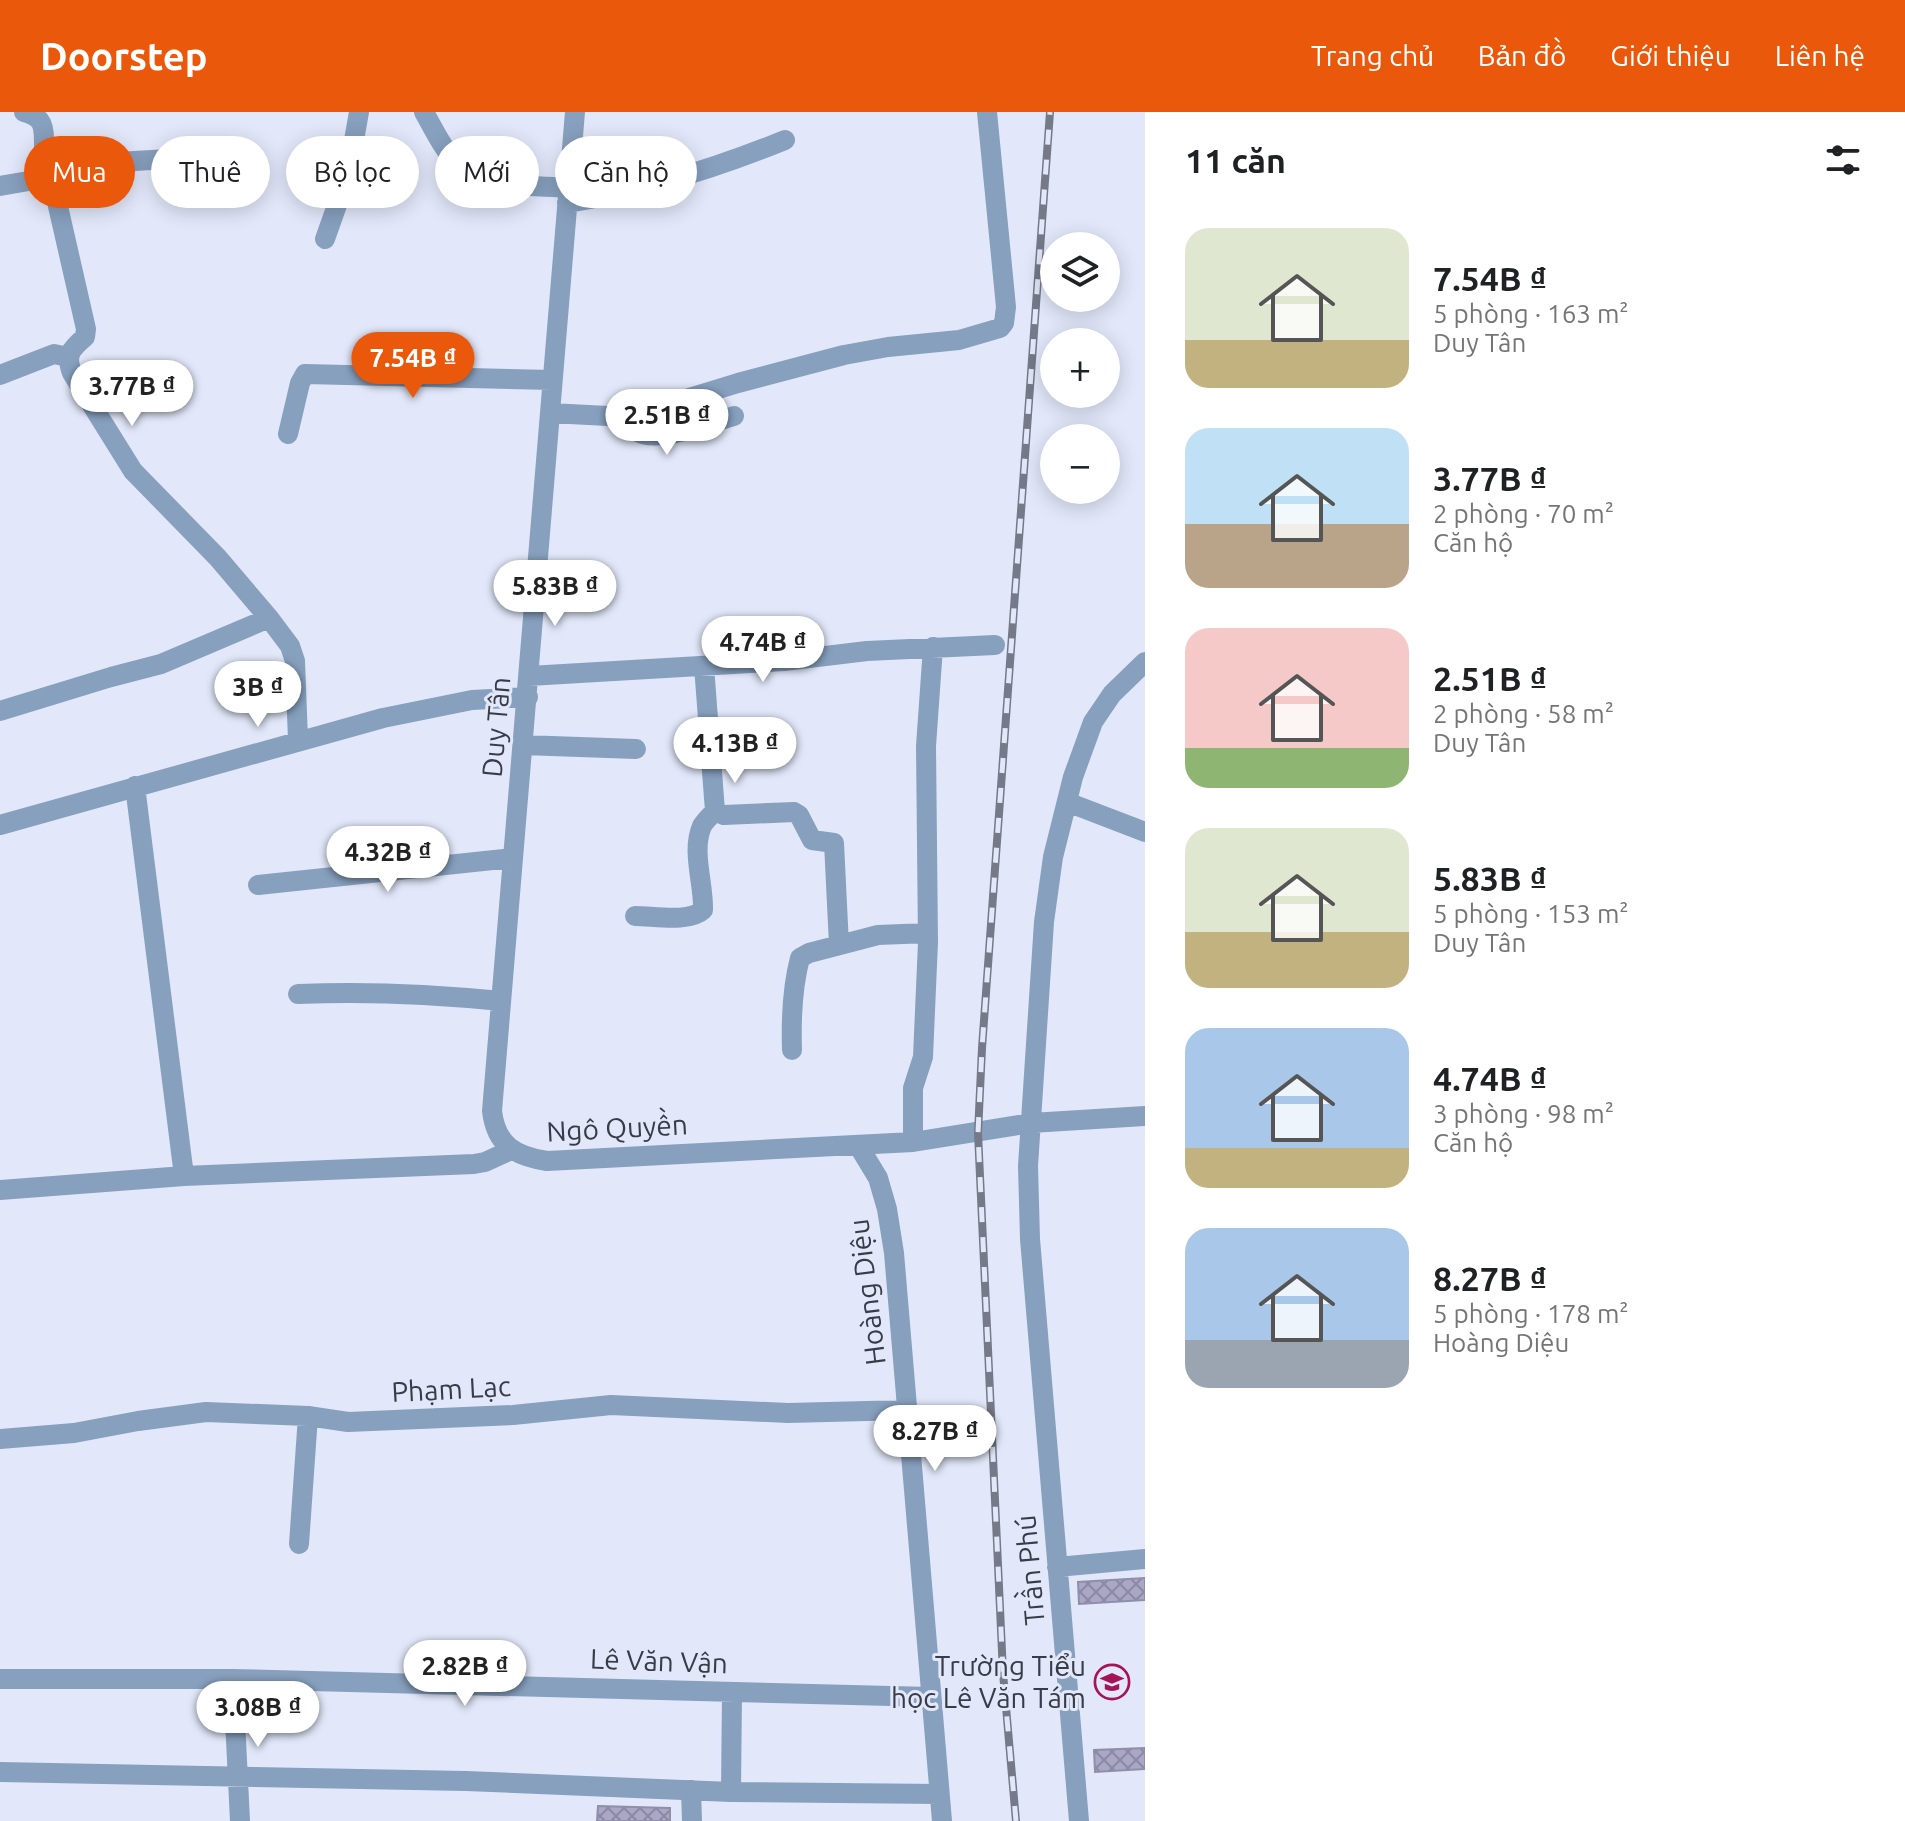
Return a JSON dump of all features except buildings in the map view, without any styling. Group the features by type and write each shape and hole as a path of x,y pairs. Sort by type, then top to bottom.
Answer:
{"street":[{"path":"24,112 42,121 44,136"},
{"path":"325,239 348,174 359,112"},
{"path":"424,112 460,167 473,176 555,193"},
{"name":"Duy Tân","path":"573,136 575,112"},
{"path":"550,413 627,417 844,355 959,340 1000,328 1004,323 1006,307 987,112"},
{"path":"697,173 785,140"},
{"path":"0,186 24,179"},
{"path":"58,208 86,329 85,337 71,349 68,357 72,373 133,471 218,558 290,646 295,661 298,740"},
{"name":"Duy Tân","path":"511,1150 493,1124 492,1111 567,208"},
{"path":"0,375 54,354 68,357"},
{"path":"288,434 305,374 552,380"},
{"path":"627,417 637,432 648,436 734,416"},
{"path":"0,711 161,664 269,618"},
{"path":"0,825 298,740 528,687 867,651 995,645"},
{"path":"913,1142 913,1088 923,1057 928,933 926,746 933,647"},
{"name":"Trần Phú","path":"1079,1821 1029,1220 1028,1166 1047,896 1053,857 1080,754 1093,722 1112,694 1145,662"},
{"path":"635,916 688,916 698,915 703,910 700,839 703,825 715,811 704,666"},
{"path":"523,745 636,749"},
{"path":"135,786 184,1176"},
{"path":"1067,802 1145,832"},
{"path":"715,811 724,815 794,812 799,815 812,840 834,843 839,945"},
{"path":"258,885 513,858"},
{"path":"792,1050 793,995 800,958 878,935 928,933"},
{"path":"298,994 371,991 429,993 501,1001"},
{"name":"Ngô Quyền","path":"0,1190 184,1176 474,1164 511,1150 525,1158 547,1161 913,1142 1031,1123 1145,1116"},
{"name":"Hoàng Diệu","path":"858,1145 878,1178 894,1253 942,1821"},
{"name":"Phạm Lạc","path":"0,1439 74,1433 206,1412 308,1416 348,1422 513,1415 634,1404 788,1413 907,1410"},
{"path":"299,1544 308,1416"},
{"path":"1057,1567 1145,1559"},
{"name":"Lê Văn Vận","path":"0,1679 233,1679 931,1697"},
{"path":"233,1679 240,1821"},
{"path":"731,1792 732,1692"},
{"path":"0,1772 466,1781 731,1792 939,1794"},
{"path":"691,1790 692,1821"}],"railway":[{"path":"1016,1821 1003,1673 978,1133 1050,112"}],"place":[{"name":"Trường Tiểu học Lê Văn Tám","path":"1112,1682"}]}
